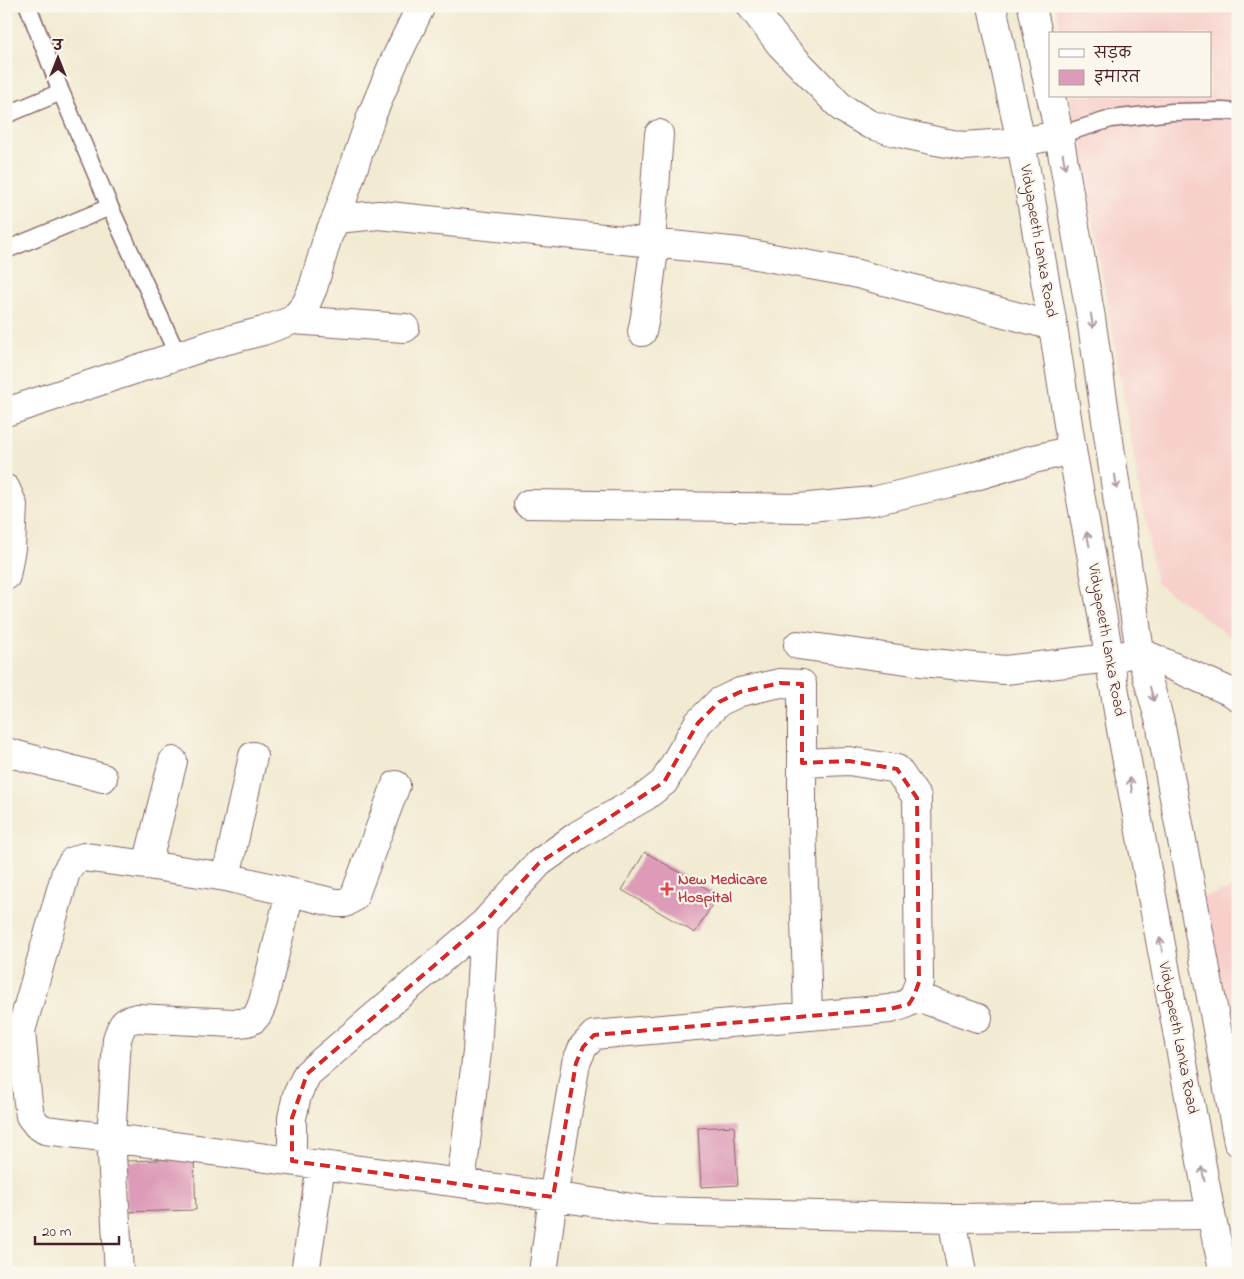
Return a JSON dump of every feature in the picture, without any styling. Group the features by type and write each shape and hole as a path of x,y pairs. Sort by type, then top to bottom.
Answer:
{"street":[{"path":"293,320 306,304 313,288 328,236 336,220 371,117 393,64 421,6"},
{"path":"733,6 755,11 780,44 842,108 869,124 895,132 964,146 1021,142 1059,135"},
{"name":"Vidyapeeth Lanka Road","path":"992,6 1021,142 1121,729 1211,1215 1224,1273"},
{"name":"Vidyapeeth Lanka Road","path":"1032,6 1049,86"},
{"name":"Vidyapeeth Lanka Road","path":"1052,98 1091,318 1140,652 1160,722 1229,1042 1238,1142"},
{"path":"642,332 653,243 659,134"},
{"path":"336,220 379,215 740,252 854,273 1053,326"},
{"path":"6,412 216,343 264,331 293,320 405,328"},
{"path":"528,504 799,508 873,501 962,480 1072,450"},
{"path":"6,489 13,505 11,548 6,576"},
{"path":"798,645 921,662 1006,670 1110,658 1140,652 1233,693 1238,697"},
{"path":"292,1161 292,1118 297,1095 307,1074 484,923 539,863 578,835 646,796 664,782 698,723 719,702 740,692 780,683 802,684 802,832 808,1016"},
{"path":"6,752 102,778"},
{"path":"226,877 253,756"},
{"path":"147,865 173,761"},
{"path":"542,1273 576,1063 583,1046 594,1035 890,1009 909,1004 914,996 919,982 917,798 897,769 849,762 802,763"},
{"path":"396,785 354,898 345,903 336,903 226,877 84,857 73,861 66,872 13,1037 30,1116 37,1125 45,1130 461,1183 653,1212 952,1218 1211,1215"},
{"path":"119,1273 112,1138 117,1039 121,1026 127,1020 137,1018 248,1023 258,1015 263,1002 290,892"},
{"path":"461,1183 477,1052 484,923"},
{"path":"914,996 978,1018"},
{"path":"304,1273 321,1165"},
{"path":"952,1218 962,1273"}],"lane":[{"path":"28,6 61,92 110,207 178,356"},
{"path":"6,115 61,92"},
{"path":"1059,135 1111,119 1172,112 1238,112"},
{"path":"6,250 110,207"}],"highlighted area":[{"path":"780,683 802,684 802,763 849,761 897,769 917,798 919,982 914,996 909,1004 890,1009 594,1035 583,1047 576,1063 553,1197 292,1161 292,1118 307,1074 484,923 539,863 664,782 698,723 719,702 740,692"}],"shaded area":[{"path":"1056,6 1238,6 1238,642 1156,583 1071,98 1212,98 1212,32 1061,32"},
{"path":"1238,886 1238,1111 1189,903"}],"building":[{"path":"645,852 718,895 695,933 622,890"},
{"path":"734,1126 738,1185 701,1187 698,1128"},
{"path":"194,1159 196,1210 127,1212 125,1161"}],"place":[{"name":"New Medicare Hospital","path":"667,889"}]}
